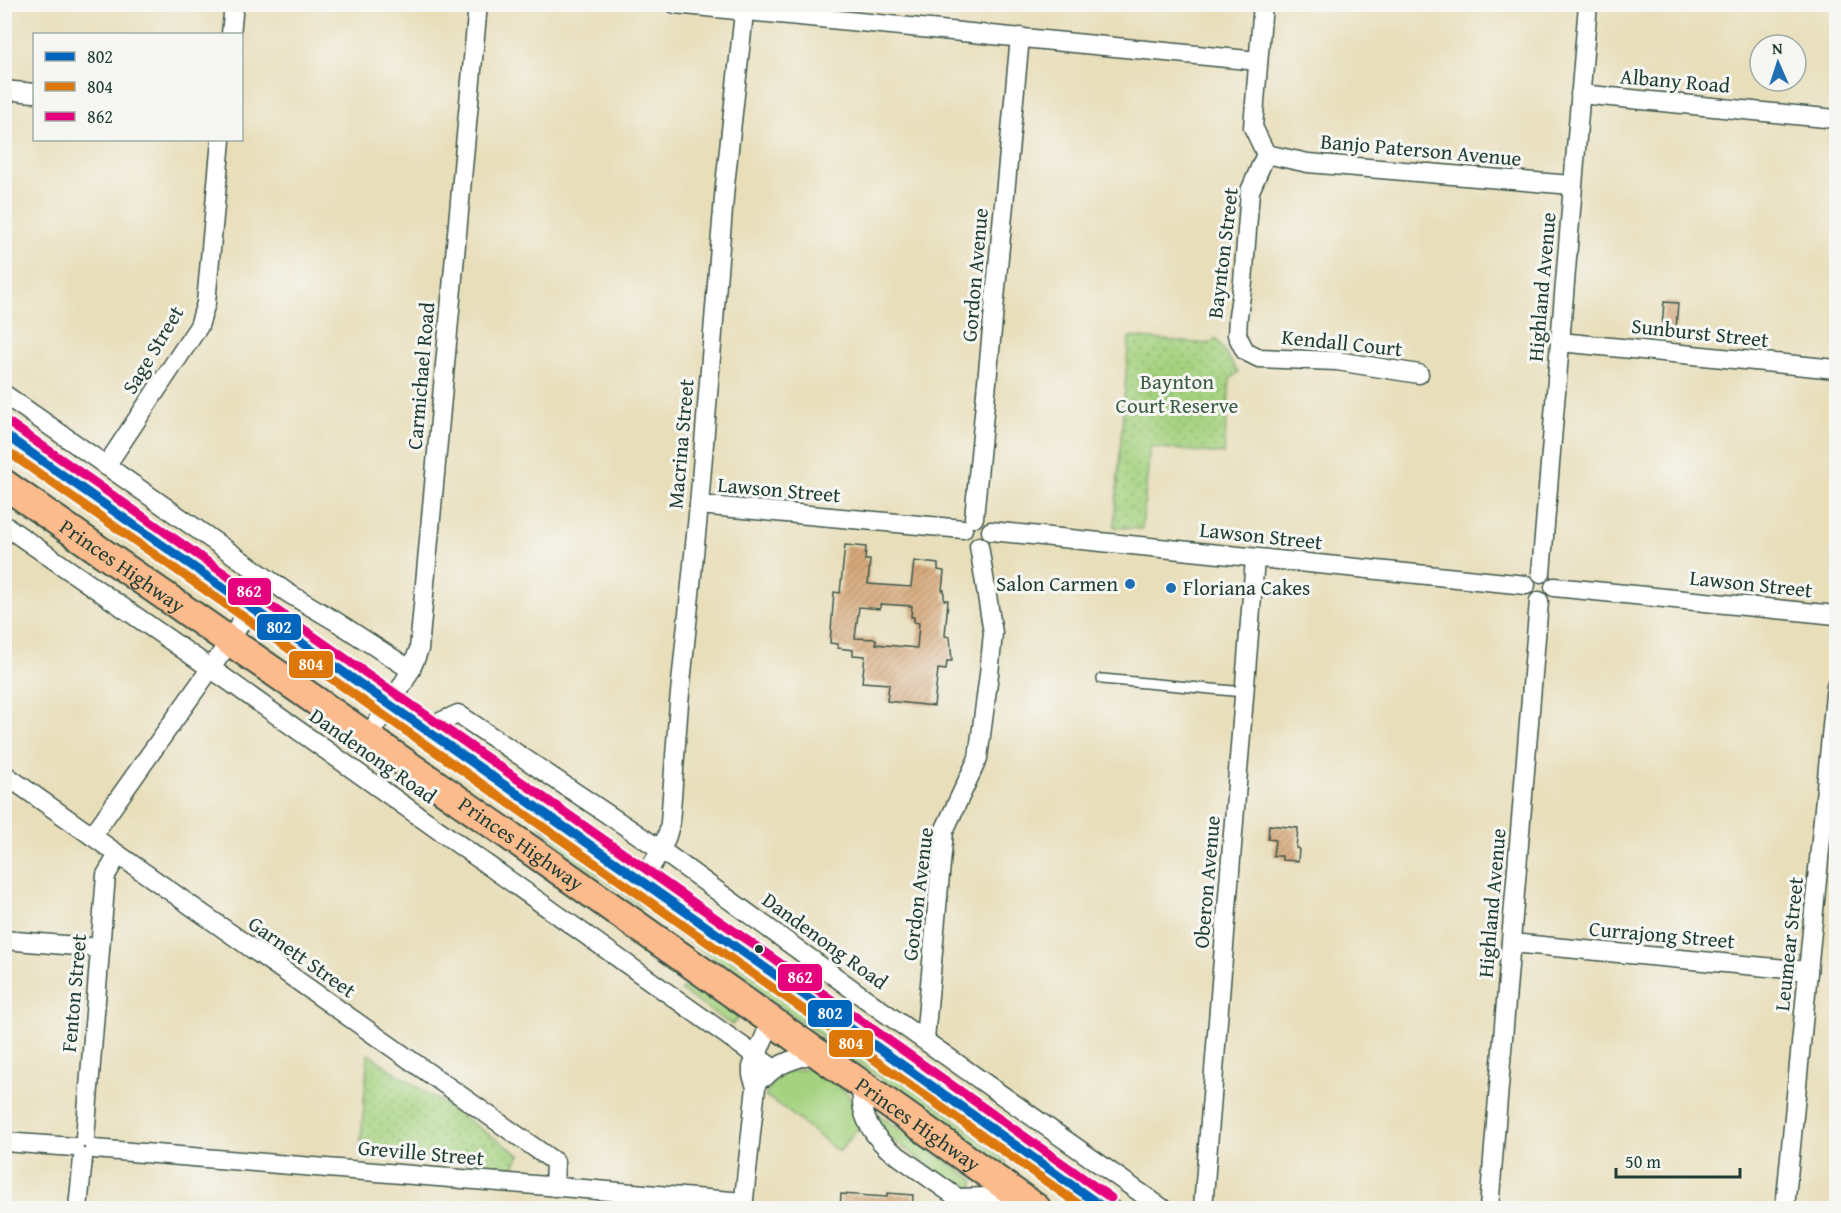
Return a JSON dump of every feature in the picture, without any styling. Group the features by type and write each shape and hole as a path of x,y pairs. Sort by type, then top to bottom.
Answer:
{"highway":[{"name":"Princes Highway","path":"4,434 1104,1209"},
{"name":"Princes Highway","path":"4,484 543,859 1028,1202"}],"street":[{"path":"231,33 234,4"},
{"name":"Carmichael Road","path":"367,737 402,687 411,670 420,641 478,4"},
{"path":"675,4 745,8 1258,61"},
{"path":"1263,4 1253,127 1266,154"},
{"name":"Highland Avenue","path":"1534,579 1560,342 1588,4"},
{"name":"Macrina Street","path":"641,881 661,850 669,832 725,185 745,8"},
{"name":"Gordon Avenue","path":"969,523 1020,37"},
{"path":"4,90 33,93"},
{"name":"Albany Road","path":"1580,94 1836,119"},
{"name":"Sage Street","path":"106,466 199,326 206,303 221,141"},
{"name":"Banjo Paterson Avenue","path":"1266,154 1308,163 1572,185"},
{"name":"Baynton Street","path":"1259,358 1245,351 1237,335 1250,191 1266,154"},
{"name":"Sunburst Street","path":"1560,342 1836,369"},
{"name":"Kendall Court","path":"1259,358 1337,361 1419,374"},
{"path":"4,394 288,593 411,670"},
{"name":"Lawson Street","path":"699,505 969,523"},
{"path":"979,518 988,522 991,531 989,539 983,545 972,545 963,536 969,523 979,518"},
{"name":"Dandenong Road","path":"4,525 211,668 773,1068"},
{"name":"Lawson Street","path":"991,531 1255,559 1534,579"},
{"name":"Gordon Avenue","path":"925,1040 944,831 978,758 989,675 993,633 979,546"},
{"name":"Oberon Avenue","path":"1203,1209 1255,559"},
{"path":"1550,578 1554,587 1548,599 1539,601 1529,596 1534,579 1550,578"},
{"name":"Lawson Street","path":"1554,587 1836,615"},
{"name":"Highland Avenue","path":"1489,1209 1539,601"},
{"path":"92,836 230,641 250,607"},
{"name":"Leumear Street","path":"1785,1209 1808,971 1829,853 1836,685"},
{"name":"Dandenong Road","path":"424,729 458,714 661,850 864,998 1162,1209"},
{"name":"Garnett Street","path":"4,774 555,1162 554,1187"},
{"name":"Fenton Street","path":"78,1209 106,875 118,855"},
{"path":"4,940 100,948"},
{"name":"Currajong Street","path":"1511,943 1808,971"},
{"path":"743,1205 756,1088 752,1075 756,1056 771,1021"},
{"path":"756,1088 773,1068 815,1053"},
{"path":"862,1085 861,1104 875,1137 965,1203 1028,1202"},
{"name":"Greville Street","path":"4,1142 554,1187 743,1205"}],"lane":[{"path":"1102,679 1244,692"}],"green space":[{"name":"Baynton Court Reserve","path":"1129,337 1208,344 1216,338 1238,372 1230,379 1224,454 1150,447 1142,529 1114,527"},
{"path":"538,824 949,1114 1007,1162 1003,1167 567,853"},
{"path":"688,980 739,1017 732,1025 681,991"},
{"path":"368,1054 520,1155 514,1167 360,1152"},
{"path":"809,1069 825,1076 848,1094 860,1126 839,1152 780,1105 765,1096 774,1082 782,1075"},
{"path":"874,1112 974,1180 974,1187 958,1187 881,1132 875,1123"}],"building":[{"path":"1664,302 1678,303 1676,329 1662,328"},
{"path":"845,545 866,547 865,560 870,560 868,584 911,587 914,561 938,564 938,570 944,571 942,590 944,590 944,600 948,600 945,636 950,637 952,661 947,661 946,670 938,669 934,706 887,701 889,684 862,682 865,656 853,655 853,650 838,648 838,644 830,643 834,592 840,593","holes":["880,604 912,606 911,617 914,617 914,622 919,623 917,648 876,644 876,639 855,638 859,607 880,609"]},
{"path":"1269,825 1298,828 1296,848 1299,849 1298,861 1282,860 1282,856 1273,856 1275,840 1268,839"},
{"path":"887,1193 913,1195 912,1209 840,1209 841,1194 887,1197"}],"transit line":[{"name":"862","path":"11,424 1111,1198"},
{"name":"802","path":"4,434 1104,1208"},
{"name":"804","path":"4,449 1084,1208"}],"place":[{"name":"Salon Carmen","path":"1130,584"},
{"name":"Floriana Cakes","path":"1171,588"}]}
